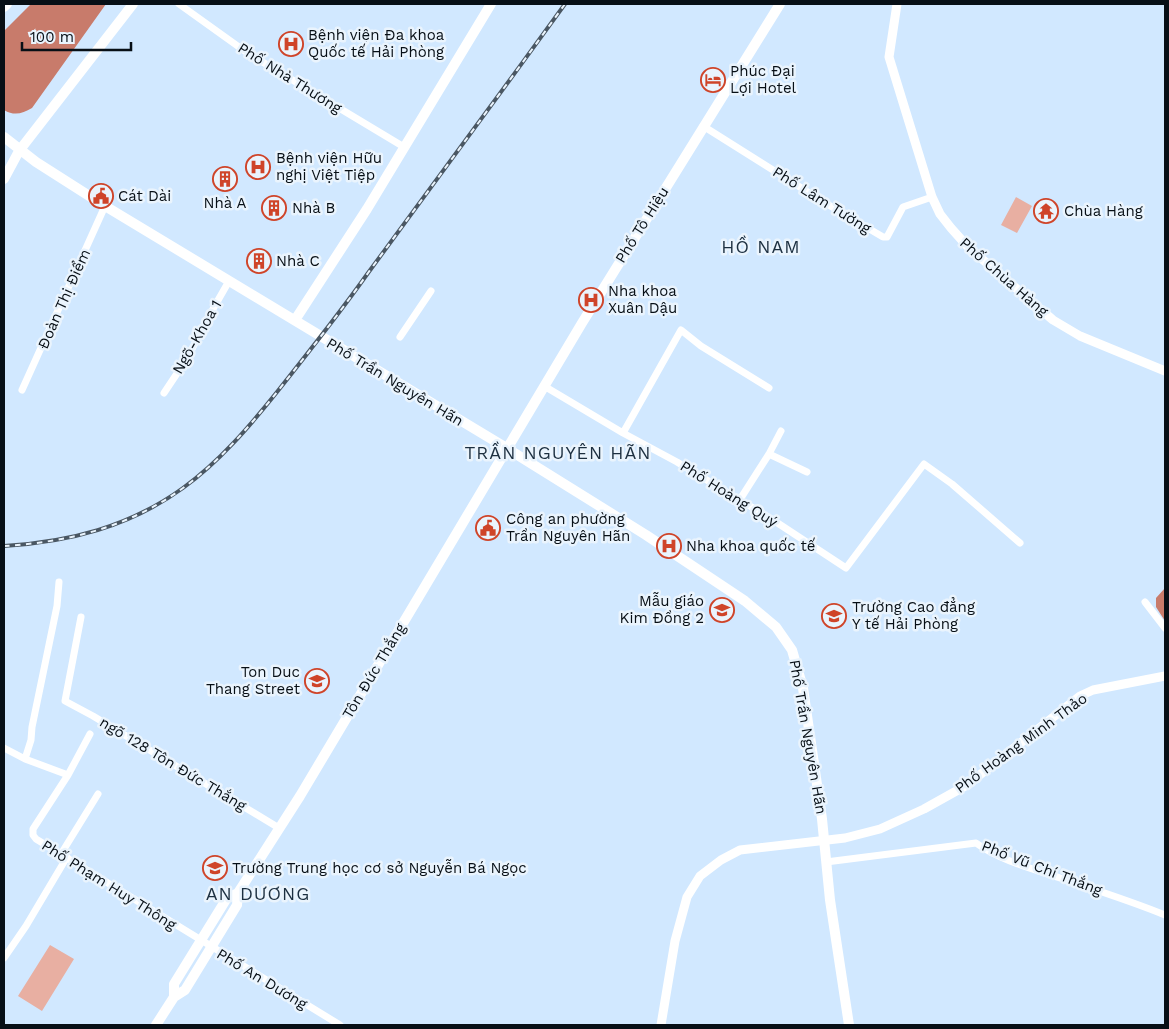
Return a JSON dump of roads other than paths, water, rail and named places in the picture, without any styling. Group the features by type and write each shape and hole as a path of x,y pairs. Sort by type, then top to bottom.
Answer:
{"main road":[{"path":"4,7 7,4"},
{"path":"4,179 19,151 133,4"},
{"path":"295,320 367,209 491,4"},
{"name":"Phố Tô Hiệu","path":"508,449 544,386 780,4"},
{"name":"Phố Trần Nguyên Hãn","path":"4,137 19,151 105,206 508,449 646,535 745,601 776,627 792,650 800,676 811,738 826,862 850,1025"},
{"name":"Tôn Đức Thắng","path":"156,1025 174,997 185,990 211,948 237,905 238,893 508,449"},
{"name":"Tôn Đức Thắng","path":"174,997 174,984 200,941 227,898 238,893"}],"street":[{"name":"Phố Nhà Thương","path":"179,4 246,52 404,148"},
{"name":"Phố Chùa Hàng","path":"898,4 888,57 932,197 940,214 950,228 968,247 1053,320 1080,336 1165,371"},
{"name":"Phố Lâm Tường","path":"703,126 883,237 887,236 903,207 932,197"},
{"name":"Đoàn Thị Điểm","path":"22,390 105,206"},
{"name":"Ngõ-Khoa 1","path":"164,393 188,358 205,322 229,281"},
{"path":"400,337 431,291"},
{"path":"623,433 681,330 701,346 768,388"},
{"name":"Phố Hoàng Quý","path":"544,386 623,433 677,462 846,568 924,464 952,484 1020,543"},
{"path":"740,501 781,431"},
{"path":"769,454 807,472"},
{"path":"25,759 31,740 57,606 59,582"},
{"path":"1145,602 1165,628"},
{"name":"ngõ 128 Tôn Đức Thắng","path":"81,617 66,701 279,828"},
{"name":"Phố Hoàng Minh Thảo","path":"661,1025 675,941 687,897 700,876 721,860 740,850 764,846 824,842 880,829 924,809 967,785 1080,696 1093,690 1165,676"},
{"name":"Phố Phạm Huy Thông","path":"90,734 68,775 33,829 33,835 36,839 211,948"},
{"path":"4,748 25,759 68,775"},
{"path":"4,958 26,926 98,794"},
{"name":"Phố Vũ Chí Thắng","path":"826,862 976,843 986,850 1031,868 1127,900 1165,915"},
{"name":"Phố An Dương","path":"211,948 340,1025"}],"railway":[{"path":"4,546 52,541 98,530 120,522 162,502 209,467 266,405 335,318 565,4"}],"place":[{"name":"Bệnh viện Đa khoa Quốc tế Hải Phòng","path":"291,44"},
{"name":"Phúc Đại Lợi Hotel","path":"713,80"},
{"name":"Bệnh viện Hữu nghị Việt Tiệp","path":"258,167"},
{"name":"Nhà A","path":"225,179"},
{"name":"Cát Dài","path":"101,196"},
{"name":"Nhà B","path":"274,208"},
{"name":"Chùa Hàng","path":"1046,211"},
{"name":"Nhà C","path":"259,261"},
{"name":"Nha khoa Xuân Dậu","path":"591,300"},
{"name":"Công an phường Trần Nguyên Hãn","path":"488,528"},
{"name":"Nha khoa quốc tế","path":"669,546"},
{"name":"Mẫu giáo Kim Đồng 2","path":"722,610"},
{"name":"Trường Cao đẳng Y tế Hải Phòng","path":"834,616"},
{"name":"Ton Duc Thang Street","path":"317,681"},
{"name":"Trường Trung học cơ sở Nguyễn Bá Ngọc","path":"215,868"}],"district":[{"name":"HỒ NAM","path":"761,247"},
{"name":"TRẦN NGUYÊN HÃN","path":"558,453"},
{"name":"AN DƯƠNG","path":"258,894"}]}
